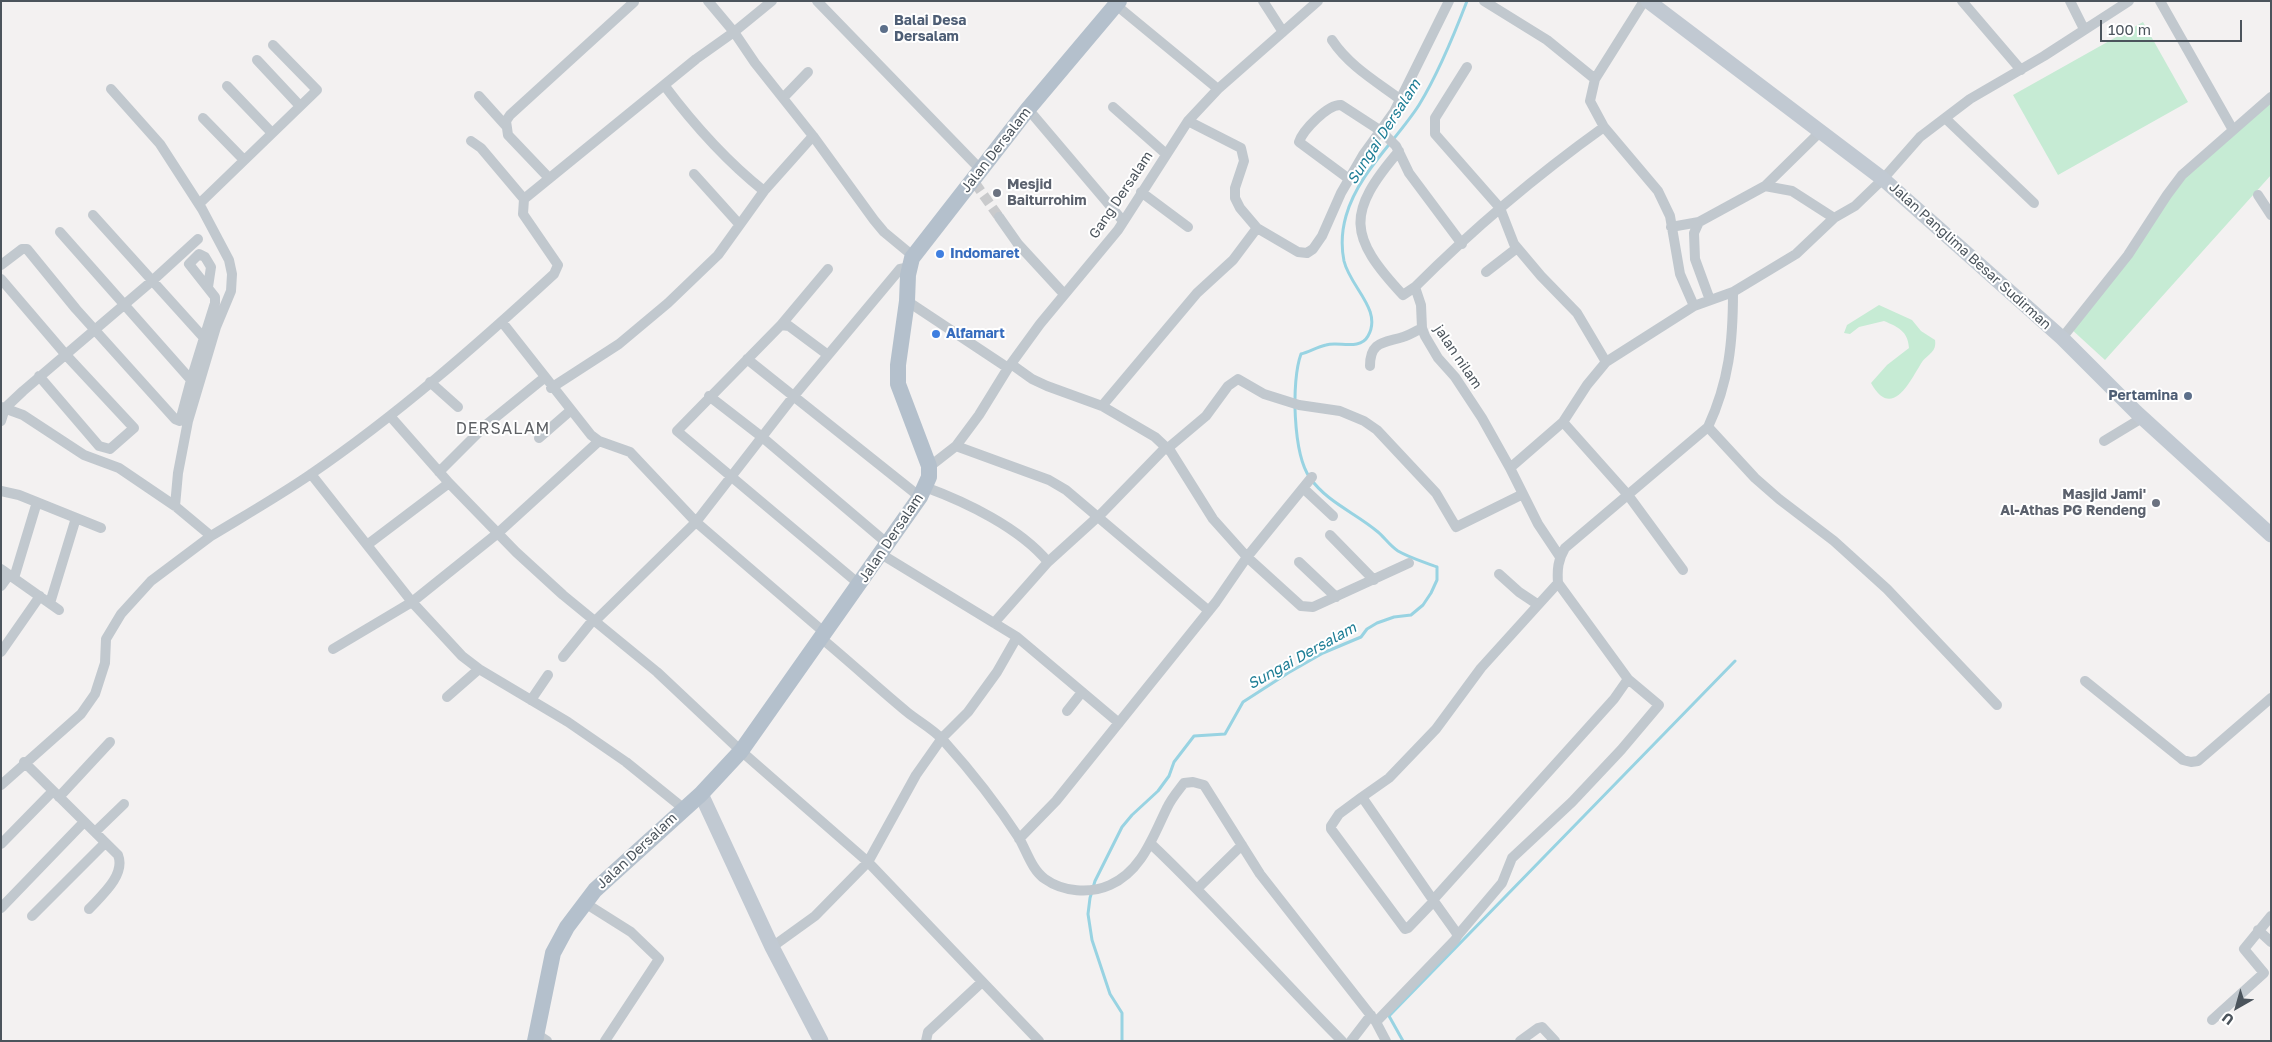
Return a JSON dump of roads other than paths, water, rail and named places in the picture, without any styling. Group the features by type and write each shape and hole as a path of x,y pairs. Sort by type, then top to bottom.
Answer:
{"main road":[{"name":"Jalan Panglima Besar Sudirman","path":"1648,1 1819,133 1883,179 2062,338 2142,418 2268,527"},
{"name":"Jalan Dersalam","path":"539,1038 553,953 567,927 595,890 683,808 701,794 741,750 885,549 923,492 929,467 898,384 898,365 911,262 1028,108 1117,3"},
{"path":"701,794 772,947 821,1041"}],"street":[{"path":"563,657 594,620 696,522 793,397 900,269 911,262 884,232 813,136 755,63 734,32 708,1"},
{"path":"524,199 696,59 734,32 772,1"},
{"path":"817,1 976,177"},
{"path":"1263,1 1283,32"},
{"name":"Gang Dersalam","path":"929,467 956,446 979,415 1010,366 1064,294 1123,221 1140,192 1188,121 1218,89 1318,1"},
{"path":"1188,121 1241,148 1244,161 1235,188 1235,198 1240,208 1257,228 1298,252 1307,252 1313,249 1322,236 1349,179 1384,134 1449,1"},
{"path":"1484,1 1528,27 1595,79"},
{"path":"1644,1 1595,79 1590,101 1604,127 1658,191 1670,216 1680,274 1694,306"},
{"path":"1962,1 2021,70"},
{"path":"2070,1 2084,29"},
{"path":"1510,468 1563,422 1587,385 1606,362 1694,306 1733,292 1796,254 1834,218 1855,206 1883,179 1920,137 1970,99 2021,70 2129,1"},
{"path":"2160,1 2233,130"},
{"path":"549,178 508,135 506,126 508,118 514,110 634,2"},
{"path":"1117,3 1218,89"},
{"path":"1332,40 1339,51 1352,63 1401,100"},
{"path":"199,204 317,90 273,45"},
{"path":"257,60 300,106"},
{"path":"1467,67 1435,118 1435,134 1500,208 1517,248 1577,313 1606,362"},
{"path":"783,98 808,72"},
{"path":"664,85 713,146 764,191"},
{"path":"227,86 272,133"},
{"path":"111,89 160,144 199,204 229,260 232,274 230,291 216,327 188,421 178,473 175,506"},
{"path":"479,96 506,126"},
{"path":"2062,338 2128,255 2182,175 2271,97"},
{"path":"1349,179 1299,142 1300,138 1323,113 1338,105 1384,134 1398,149 1409,173 1462,244"},
{"path":"1113,107 1166,154"},
{"path":"1028,108 1123,221"},
{"path":"203,118 244,160"},
{"path":"1945,118 2034,203"},
{"path":"1398,149 1369,192 1360,213 1359,230 1364,245 1386,277 1403,295 1415,287 1500,208 1547,168 1604,127"},
{"path":"1671,226 1699,222 1765,186 1819,133"},
{"path":"551,388 618,344 668,303 718,255 764,191 813,136"},
{"path":"1,784 81,714 95,694 104,663 106,639 121,614 151,581 211,536 311,474 390,416 502,322 554,274 558,265 523,214 524,199 481,148 472,141"},
{"path":"694,174 739,224"},
{"path":"1765,186 1792,191 1834,218"},
{"path":"1140,192 1188,227"},
{"path":"2258,196 2271,215"},
{"path":"93,215 204,338"},
{"path":"999,217 1018,244 1064,294"},
{"path":"1699,222 1694,233 1695,259 1710,300"},
{"path":"1102,406 1197,292 1233,260 1257,228"},
{"path":"60,232 191,380"},
{"path":"1,421 3,408 124,306 198,239"},
{"path":"1486,272 1517,248"},
{"path":"1,265 22,249 27,249 95,330 178,422 183,415 191,380 215,303 215,297 208,287"},
{"path":"828,269 781,325 709,396 677,431 860,584"},
{"path":"1,279 66,355 134,428 110,449 99,446 39,376"},
{"name":"jalan nilam","path":"1415,287 1421,305 1422,328 1438,358 1455,377 1482,418 1538,524 1560,557"},
{"path":"1351,1041 1455,940 1502,883 1512,858 1572,802 1621,750 1659,705 1628,679 1558,583 1557,569 1565,548 1708,427 1720,401 1728,369 1733,334 1733,292"},
{"path":"907,301 1032,379 1102,406 1132,422 1167,448 1213,519 1247,557 1302,606 1313,607 1409,563"},
{"path":"502,322 586,431 599,441 630,452 696,522 912,717 942,738 978,782 1019,839 1030,861 1043,878 1069,890 1085,890 1110,885 1127,875 1144,854 1173,798 1184,783 1193,782 1204,785 1260,874 1373,1019 1386,1041"},
{"path":"781,325 789,326 828,355"},
{"path":"1370,366 1373,351 1379,344 1406,336 1422,328"},
{"path":"747,359 793,397 923,492 951,497 1013,532 1040,552 1048,562"},
{"path":"439,472 486,425 544,378"},
{"path":"994,623 1048,562 1167,448 1206,416 1228,386 1238,378 1264,394 1299,405 1340,411 1364,421 1386,436 1406,463 1436,493 1456,527 1523,494"},
{"path":"430,382 458,408"},
{"path":"709,396 762,437 885,549 1016,637 1119,723"},
{"path":"3,408 23,415 84,455 119,468 175,506 211,536"},
{"path":"539,438 570,411"},
{"path":"390,416 449,484 563,595 656,672 868,862 1039,1041"},
{"path":"2104,441 2142,418"},
{"path":"1563,422 1628,496 1683,570"},
{"path":"1708,427 1755,478 1834,541 1887,589 1997,705"},
{"path":"333,649 412,602 498,533 599,441"},
{"path":"956,446 1049,480 1098,516 1209,611"},
{"path":"311,474 412,602 449,643 479,669 568,722 626,762 683,808"},
{"path":"1019,839 1056,801 1209,611 1247,557 1312,477"},
{"path":"367,545 449,484"},
{"path":"1303,488 1333,516"},
{"path":"1,491 19,495 101,528"},
{"path":"1,586 8,574 37,502"},
{"path":"8,574 55,607 76,518"},
{"path":"1330,535 1374,580"},
{"path":"1299,562 1336,597"},
{"path":"1499,574 1519,592 1537,604"},
{"path":"1558,583 1481,668 1436,729 1389,778 1337,816 1330,826 1331,830 1405,929 1408,928 1614,699 1628,679"},
{"path":"1,652 40,596"},
{"path":"772,947 815,916 868,862 916,775 942,738 968,712 997,672 1016,637"},
{"path":"447,697 479,669"},
{"path":"531,700 548,675"},
{"path":"2085,681 2183,760 2191,762 2198,760 2271,698"},
{"path":"1067,711 1082,692"},
{"path":"1,844 110,742"},
{"path":"24,762 118,855 120,868 114,880 89,909"},
{"path":"1362,796 1458,935"},
{"path":"95,832 124,804"},
{"path":"1,908 84,822"},
{"path":"32,916 105,843"},
{"path":"1150,843 1198,888 1296,995 1342,1041"},
{"path":"1198,888 1242,845"},
{"path":"585,903 631,932 659,959 605,1041"},
{"path":"2212,1020 2264,973 2244,951 2245,946 2271,916"},
{"path":"2258,930 2271,942"},
{"path":"926,1041 928,1032 982,982"},
{"path":"1520,1041 1542,1027 1555,1041"}],"waterway":[{"name":"Sungai Dersalam","path":"1122,1041 1122,1013 1110,994 1092,940 1088,914 1095,881 1122,827 1158,791 1169,776 1174,762 1194,736 1225,734 1243,702 1288,673 1323,653 1361,637 1367,629 1377,623 1394,617 1411,615 1423,605 1437,580 1437,567 1407,556 1395,549 1370,525 1342,507 1317,487 1304,467 1300,452 1295,417 1295,399 1301,354 1331,344 1348,345 1360,343 1368,336 1372,326 1369,308 1347,271 1344,261 1342,238 1346,216 1352,200 1368,171 1410,118 1426,93 1467,1"},
{"path":"1403,1041 1389,1016 1735,661"}],"tunnel":[{"path":"975,183 999,217"}],"place":[{"name":"Balai Desa Dersalam","path":"884,29"},
{"name":"Mesjid Baiturrohim","path":"997,193"},
{"name":"Indomaret","path":"940,254"},
{"name":"Alfamart","path":"936,334"},
{"name":"Pertamina","path":"2188,396"},
{"name":"Masjid Jami' Al-Athas PG Rendeng","path":"2156,503"}],"district":[{"name":"DERSALAM","path":"503,429"}]}
